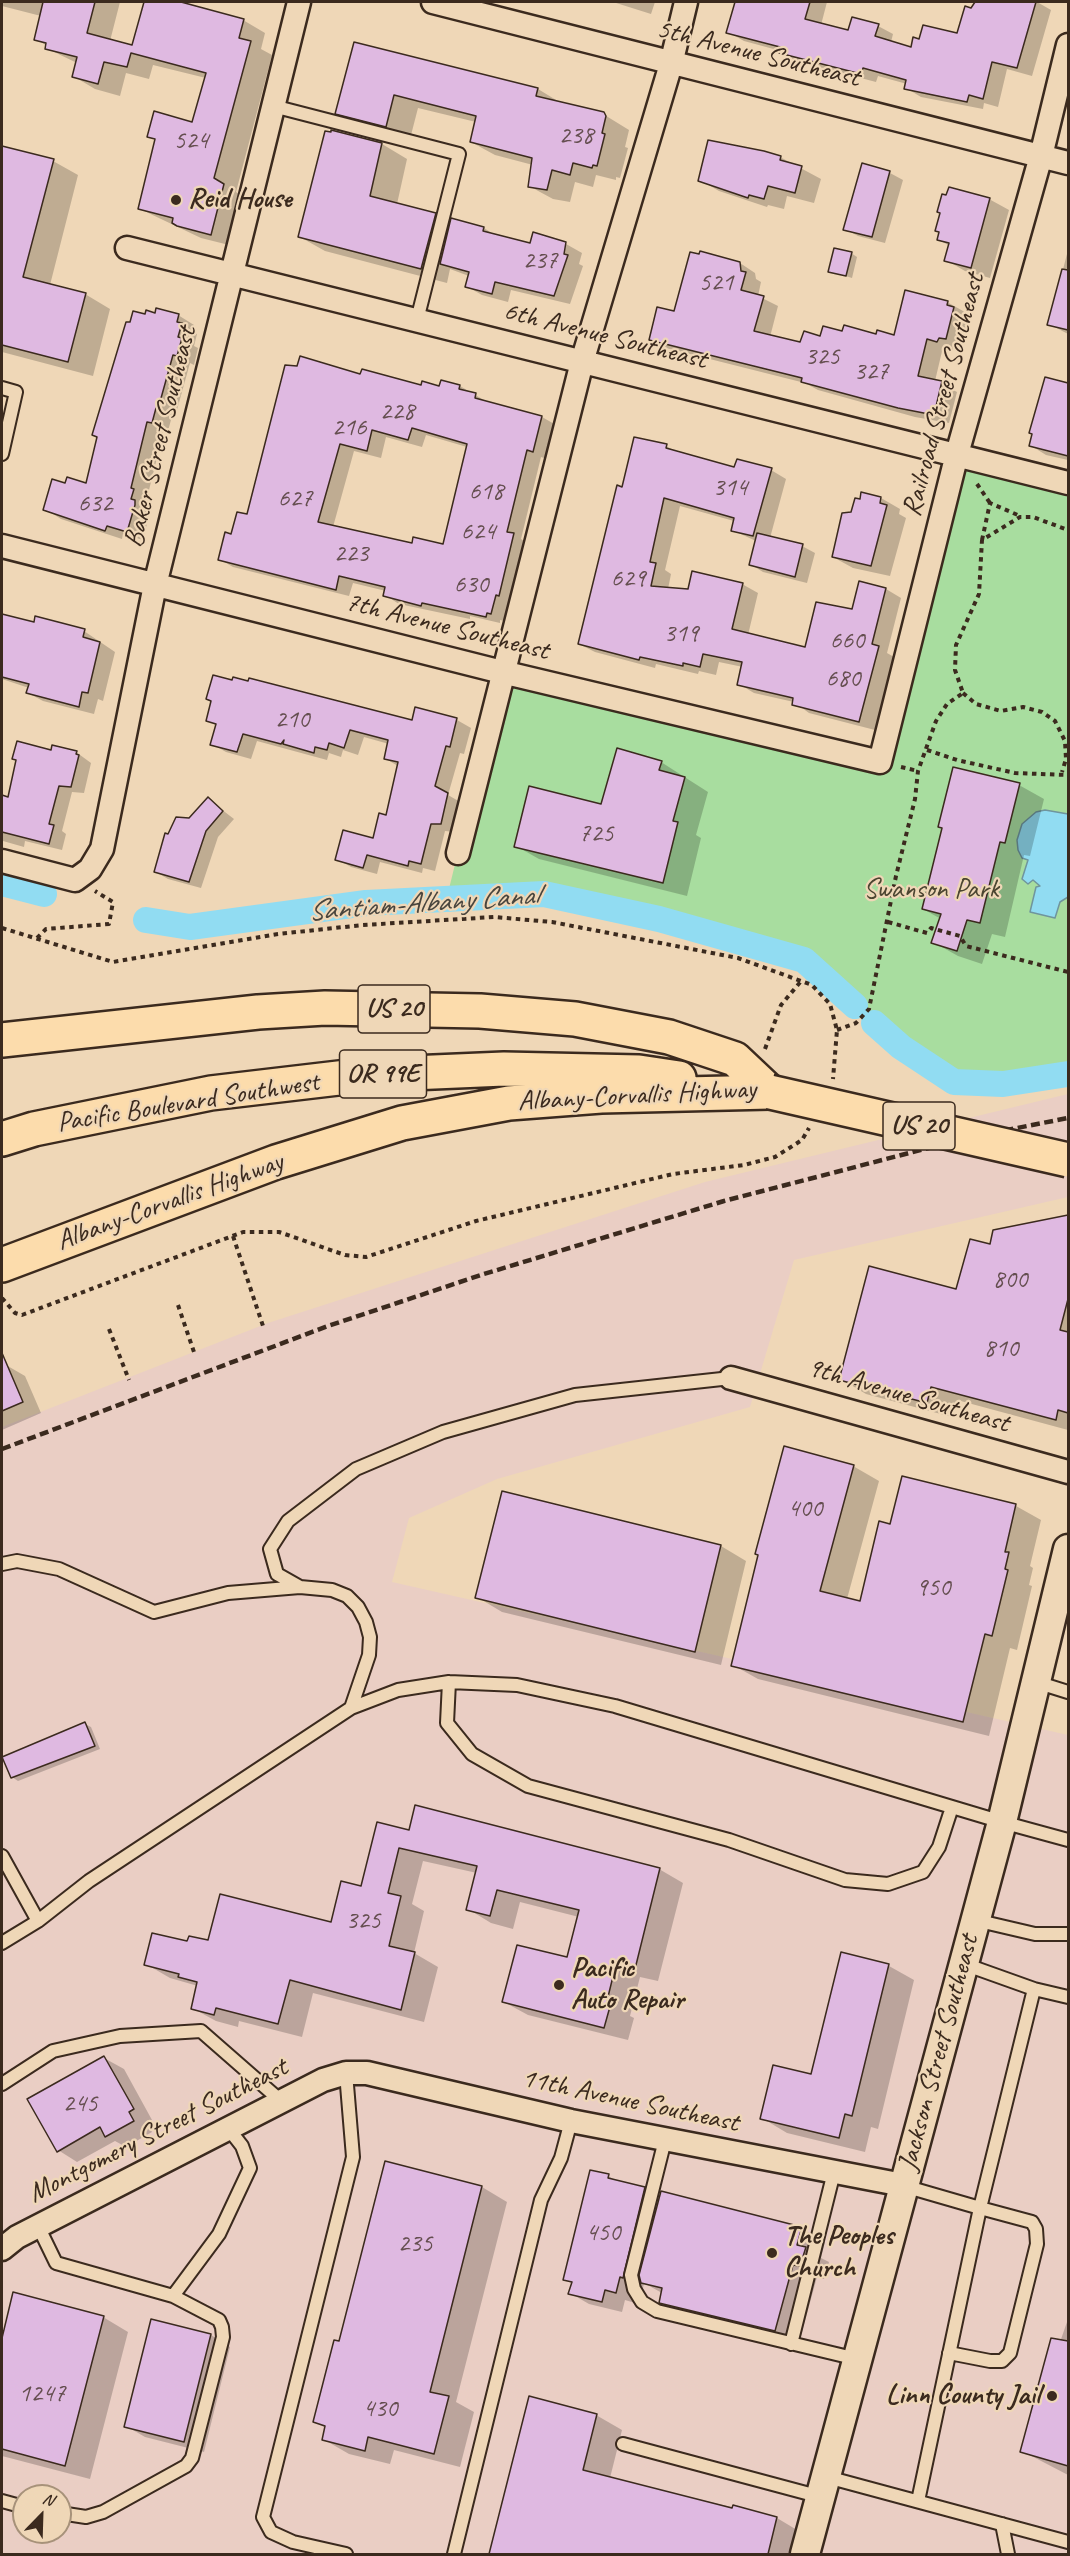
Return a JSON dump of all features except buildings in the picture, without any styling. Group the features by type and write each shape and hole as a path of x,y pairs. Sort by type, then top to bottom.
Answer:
{"highway":[{"name":"Albany-Corvallis Highway","path":"2,1040 280,1010 325,1008 480,1011 574,1019 669,1037 735,1059 770,1092"},
{"name":"Pacific Boulevard Southwest","path":"2,1139 34,1129 211,1093 364,1075 504,1069 639,1072 770,1092"},
{"name":"Albany-Corvallis Highway","path":"2,1265 276,1162 402,1123 509,1103 602,1096 770,1092"},
{"name":"US 20","path":"770,1092 1068,1160"}],"street":[{"name":"Baker Street Southeast","path":"75,880 90,869 102,849 155,585 299,2"},
{"name":"5th Avenue Southeast","path":"433,2 1068,163"},
{"path":"458,853 582,362 671,64 686,2"},
{"name":"Railroad Street Southeast","path":"880,762 957,454 1041,156 1068,49"},
{"name":"6th Avenue Southeast","path":"126,248 1068,483"},
{"name":"7th Avenue Southeast","path":"2,546 502,672 880,762"},
{"path":"2,861 75,880"},
{"name":"9th Avenue Southeast","path":"731,1378 1068,1472"},
{"name":"Jackson Street Southeast","path":"805,2554 1002,1822 1036,1682 1061,1615 1068,1549"},
{"name":"11th Avenue Southeast","path":"345,2073 367,2073 571,2121 903,2185"},
{"name":"Montgomery Street Southeast","path":"2,2249 17,2237 228,2128 323,2080 345,2073"}],"lane":[{"path":"273,106 459,154 417,320"},
{"path":"2,388 16,392 2,454"},
{"path":"300,1587 277,1574 270,1549 288,1521 356,1469 443,1432 575,1395 731,1378"},
{"path":"2,1564 17,1561 59,1569 154,1612 228,1593 300,1587 332,1590 347,1596 358,1606 370,1637 369,1655 351,1708"},
{"path":"449,1682 447,1723 472,1754 528,1786 729,1840 845,1880 888,1884 923,1872 939,1847 952,1807"},
{"path":"2,1943 38,1921 89,1881 351,1708 398,1690 449,1682 517,1685 615,1706 1068,1840"},
{"path":"1036,1682 1068,1692"},
{"path":"2,1856 38,1921"},
{"path":"975,1920 1035,1934 1068,1934"},
{"path":"963,1964 1034,1989 1068,1997"},
{"path":"918,2501 980,2208 1034,1989"},
{"path":"2,2084 52,2050 120,2036 201,2031 281,2101"},
{"path":"345,2073 353,2157 263,2517 272,2532 293,2542 346,2554"},
{"path":"454,2554 541,2200 561,2158 571,2121"},
{"path":"173,2296 219,2234 250,2168 242,2146 228,2128"},
{"path":"665,2140 631,2275 633,2289 642,2302 657,2312 857,2359"},
{"path":"791,2343 834,2172"},
{"path":"903,2185 1032,2222 1036,2229 1037,2244 1034,2264 1010,2353 1002,2361 949,2353"},
{"path":"38,2226 56,2263 173,2296 219,2320 222,2327 223,2337 192,2458 186,2466 103,2512 86,2517 72,2515"},
{"path":"623,2444 824,2487 918,2501 1068,2542"},
{"path":"1002,2524 1008,2554"}],"path":[{"path":"1062,772 1066,759 1065,741 1055,721 1042,712 1023,707 1001,711 976,704 963,693 956,670 956,645 979,594 981,540 990,503 1020,517 1033,517 1068,530"},
{"path":"981,540 1020,517"},
{"path":"837,1030 856,1023 869,1009 915,799 918,771 936,721 947,705 963,693"},
{"path":"927,750 957,760 1015,773 1062,772 1068,775"},
{"path":"37,938 46,929 109,924 113,902 75,880"},
{"path":"2,928 88,957 112,962 278,934 363,925 494,917 552,922 738,958 802,980 812,985 830,1004 837,1030 832,1090"},
{"path":"888,922 927,933 931,928 950,933 960,936 966,946 1068,972"},
{"path":"765,1049 781,1005 802,980"},
{"path":"2,1298 15,1313 22,1315 243,1232 279,1232 345,1255 366,1257 488,1218 673,1174 744,1165 775,1157 802,1140 814,1120"},
{"path":"233,1236 264,1329"},
{"path":"178,1305 195,1355"},
{"path":"109,1329 129,1380"}],"shaded area":[{"path":"1068,1094 1068,1197 794,1260 750,1407 497,1479 409,1518 392,1582 1068,1735 1068,2554 2,2554 2,1427 268,1323 705,1182"}],"green space":[{"name":"Swanson Park","path":"957,454 1068,483 1068,1074 1003,1084 954,1082 901,1047 804,960 659,919 544,894 447,897 502,672 880,762"}],"water":[{"path":"1045,810 1068,814 1068,897 1060,902 1055,918 1030,912 1036,887 1040,886 1033,880 1028,884 1022,879 1028,860 1022,858 1017,840 1022,824 1036,812"}],"waterway":[{"name":"Santiam-Albany Canal","path":"2,883 44,894"},
{"name":"Santiam-Albany Canal","path":"146,920 190,927 366,903 544,894 659,919 804,960 855,1006"},
{"name":"Santiam-Albany Canal","path":"874,1023 901,1047 954,1082 1003,1084 1068,1074"}],"railway":[{"path":"2,1449 328,1326 484,1274 724,1201 971,1137 1068,1118"}],"place":[{"name":"Reid House","path":"176,200"},
{"name":"Pacific Auto Repair","path":"559,1985"},
{"name":"The Peoples Church","path":"772,2253"},
{"name":"Linn County Jail","path":"1052,2396"}]}
